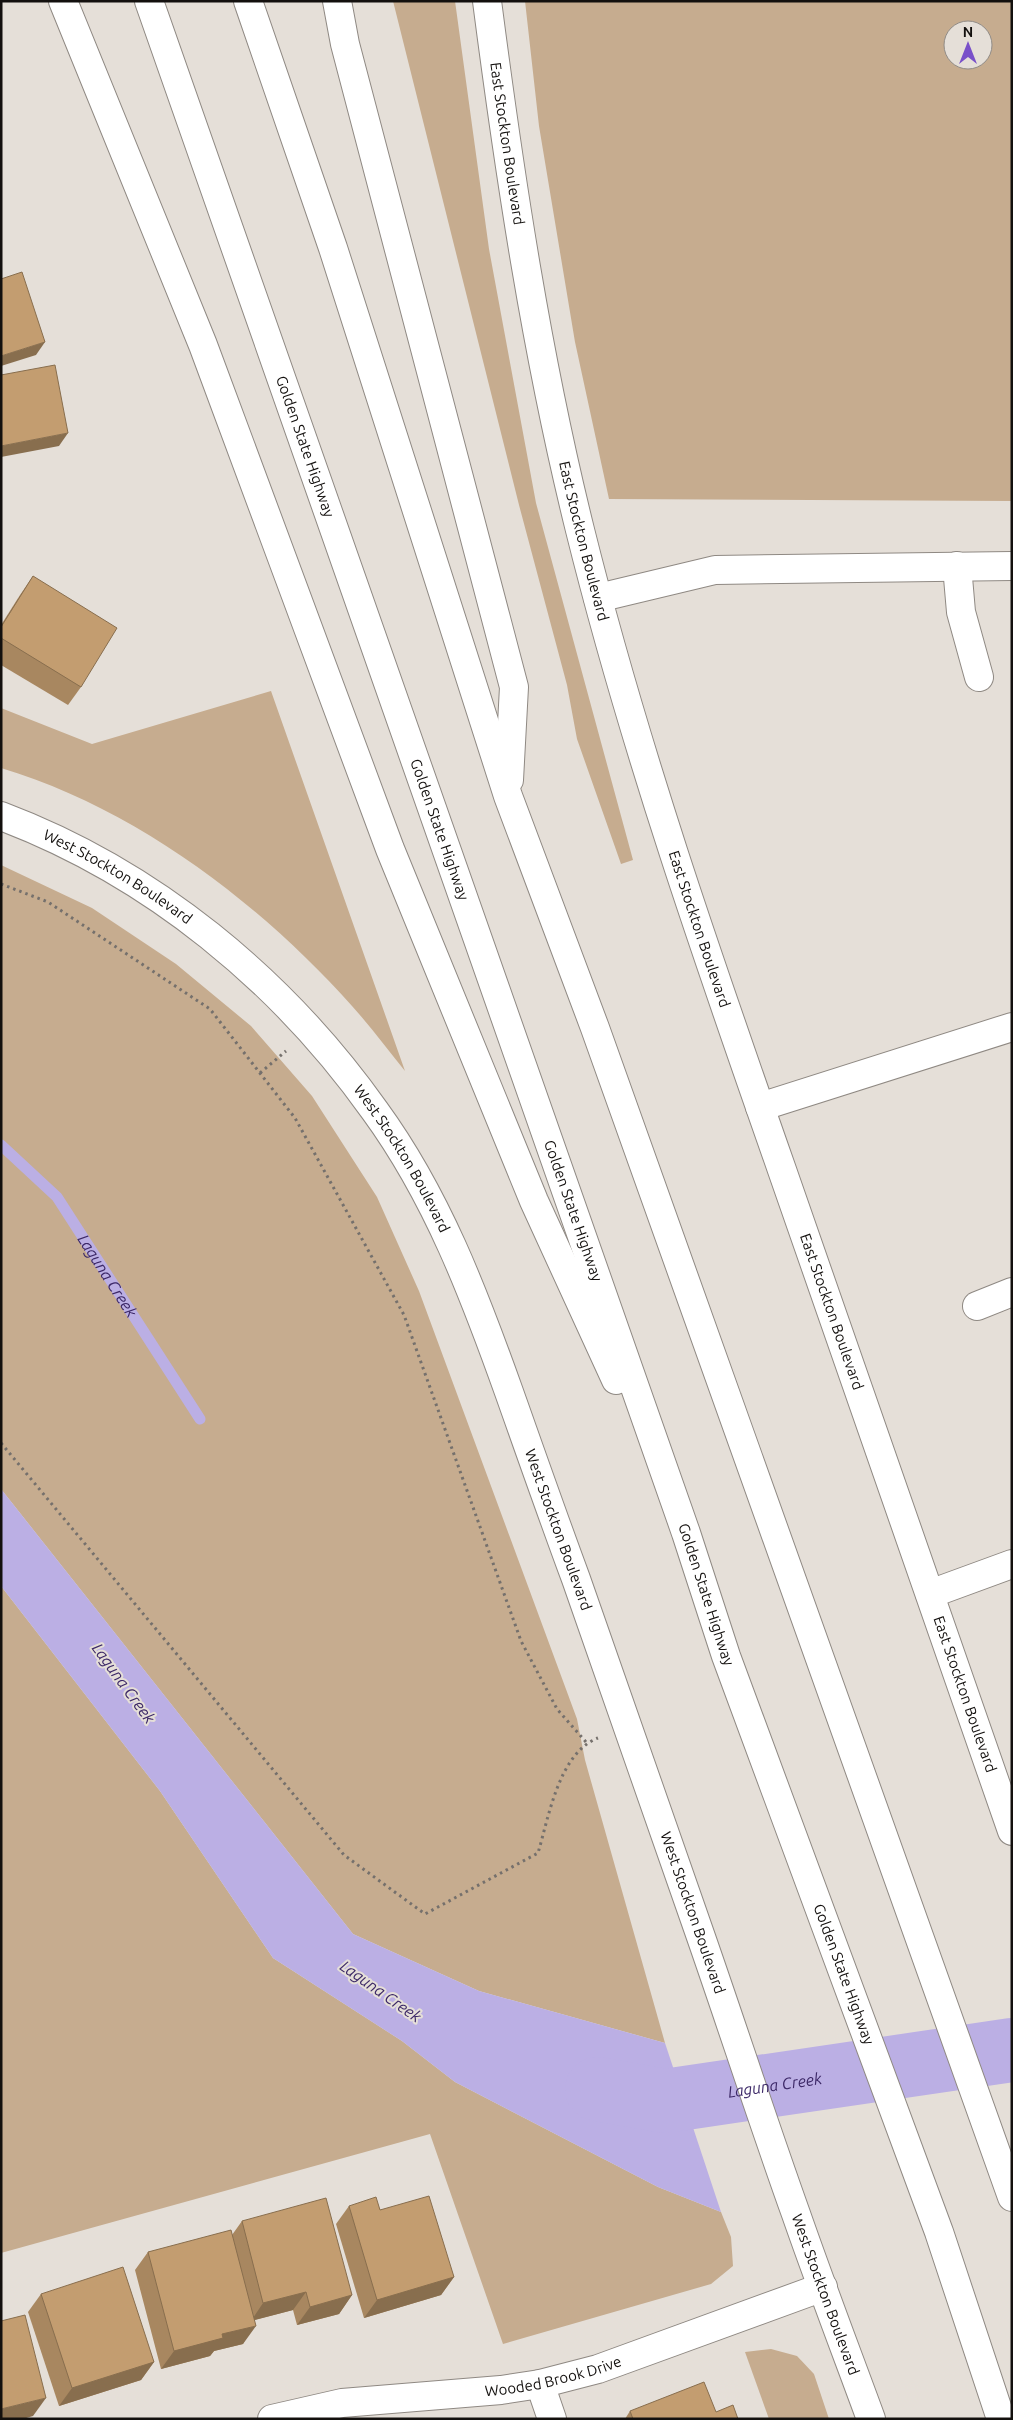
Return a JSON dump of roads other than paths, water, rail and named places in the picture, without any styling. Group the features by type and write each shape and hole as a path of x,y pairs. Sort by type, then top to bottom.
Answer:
{"main road":[{"path":"63,1 204,345 397,867 534,1201 686,1533"},
{"name":"Golden State Highway","path":"149,1 686,1533 726,1656 939,2232 1001,2419"},
{"path":"248,1 333,248 508,796 595,1028 806,1625 1012,2197"},
{"path":"336,1 345,44 514,688 508,796"},
{"name":"East Stockton Boulevard","path":"487,1 513,186 547,377 579,526 598,598 705,951 1012,1831"},
{"path":"957,566 961,612 979,677"},
{"path":"598,598 715,570 1012,566"},
{"name":"West Stockton Boulevard","path":"1,816 30,827 106,865 185,917 245,964 296,1014 343,1067 377,1113 408,1160 444,1227 483,1320 650,1787 795,2212 872,2419"},
{"path":"760,1107 1012,1027"},
{"path":"977,1306 1012,1292"},
{"path":"930,1594 1012,1564"},
{"name":"Wooded Brook Drive","path":"272,2419 342,2403 501,2390 540,2384 598,2369 823,2287"},
{"path":"540,2384 552,2419"}],"water":[{"path":"1,1489 353,1934 479,1991 665,2043 721,2212 658,2187 455,2082 402,2041 273,1958 160,1791 1,1586"}],"waterway":[{"name":"Laguna Creek","path":"1,1145 57,1197 200,1419"},
{"name":"Laguna Creek","path":"597,2089 665,2101 1012,2050"}]}
